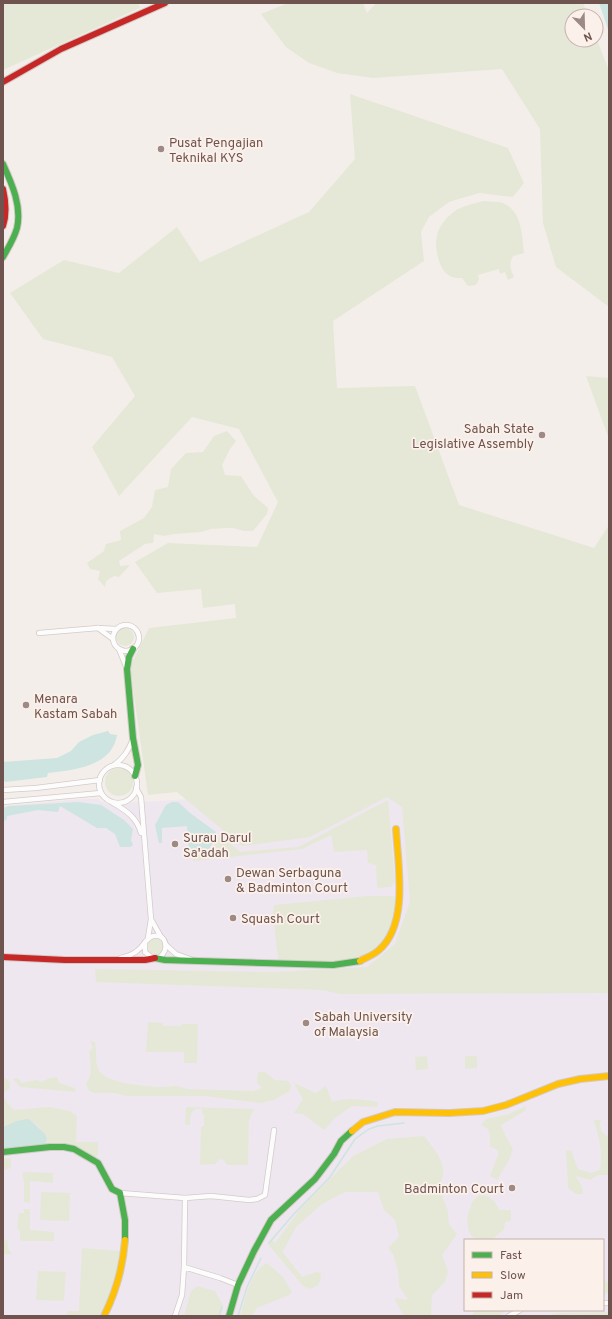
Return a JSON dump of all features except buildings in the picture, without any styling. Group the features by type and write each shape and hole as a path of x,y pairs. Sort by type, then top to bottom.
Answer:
{"main road":[{"path":"3,82 61,49 165,3"},
{"path":"3,164 17,204 17,225 14,236 3,257"},
{"path":"3,189 6,213 3,225"},
{"path":"133,649 129,657 127,669 133,738 138,765 135,776"},
{"path":"3,957 65,960 144,960 154,958 165,960 346,965 362,961 375,955 382,948 396,926 399,911 399,889 396,829"},
{"path":"229,1316 238,1285 271,1220 315,1179 334,1154 341,1141 364,1122 396,1112 449,1113 483,1111 506,1105 558,1084 580,1079 609,1076"},
{"path":"3,1152 50,1147 74,1149 98,1163 112,1189 120,1193 125,1225 123,1255 114,1297 104,1316"}],"street":[{"path":"39,633 98,628 116,629 125,625 130,625 138,632 138,644 133,649 126,651 119,649"},
{"path":"98,628 113,639"},
{"path":"116,629 113,634 114,643 119,649 127,669"},
{"path":"133,738 122,760 106,770 100,780 99,787 105,798 125,809 137,821 144,840"},
{"path":"112,766 124,766 131,770 135,776 136,788 141,797 151,919 145,952 154,958 160,957 164,953 166,944"},
{"path":"3,790 36,788 100,780"},
{"path":"112,802 127,800 133,795 136,788"},
{"path":"3,802 101,793"},
{"path":"151,919 161,937 176,954 194,961"},
{"path":"116,959 130,956 139,950 146,940 153,936 161,937"},
{"path":"120,1193 185,1198 211,1196 249,1200 262,1197 264,1195 274,1130"},
{"path":"175,1316 182,1295 185,1198"},
{"path":"184,1267 238,1285"},
{"path":"508,1316 518,1311"}],"shaded area":[{"name":"Sabah University of Malaysia","path":"609,774 609,1316 3,1316 3,806 97,799 107,804"}],"green space":[{"path":"3,3 138,3 140,8 3,70"},
{"path":"288,3 363,3 367,13 376,3 583,3 585,8 564,8 564,48 600,48 609,71 609,307 556,267 543,223 540,129 502,69 373,78 337,73 309,63 286,47 261,14"},
{"path":"350,94 508,148 524,183 513,197 479,193 449,202 429,217 421,232 424,261 333,321 337,388 415,386 459,505 594,548 609,525 609,993 340,994 322,990 96,982 95,969 276,972 367,967 395,944 410,901 402,807 387,797 310,837 242,846 177,792 148,795 130,667 149,628 236,618 235,604 203,608 201,589 157,593 135,562 168,543 257,547 278,502 239,429 192,417 119,496 92,447 135,396 112,357 43,339 10,293 64,260 119,273 177,227 200,262 309,212 355,159"},
{"path":"484,201 503,203 514,212 520,224 524,253 513,256 510,266 514,277 508,280 505,272 500,274 499,269 478,275 479,279 476,285 468,286 462,278 451,277 443,269 438,258 436,241 439,230 444,222 457,209"},
{"path":"586,376 609,378 609,439"},
{"path":"227,431 236,441 222,465 225,475 241,476 254,496 268,508 267,514 253,531 227,528 164,536 154,534 153,543 145,544 119,561 120,566 130,565 119,577 114,576 106,581 105,587 98,579 100,571 90,569 87,563 104,551 106,544 121,540 120,531 144,518 152,507 155,490 168,487 171,469 186,453 203,452 214,436"},
{"path":"125,628 131,631 134,637 131,643 125,646 119,643 116,637 119,631"},
{"path":"119,768 125,769 129,772 132,776 132,788 129,792 125,795 119,796 113,795 109,792 106,788 105,782 106,776 109,772 113,769"},
{"path":"388,800 395,881 391,887 377,888 376,865 368,863 367,850 334,852 331,835 302,849 193,861 194,856 212,851 220,835 240,852 298,847"},
{"path":"368,896 393,896 397,901 391,928 382,943 371,953 344,963 329,964 282,962 278,959 273,914 274,905"},
{"path":"155,939 162,944 163,947 158,954 155,955 148,950 147,947 152,940"},
{"path":"148,1022 163,1023 163,1026 198,1024 197,1063 184,1063 184,1052 146,1052"},
{"path":"90,1041 95,1042 98,1069 102,1074 109,1078 128,1084 164,1087 176,1086 187,1089 253,1091 262,1088 257,1083 258,1072 265,1072 275,1080 288,1081 291,1085 290,1091 274,1100 261,1103 205,1096 127,1096 115,1093 94,1093 89,1091 86,1083 91,1073 89,1052 93,1048"},
{"path":"427,1056 428,1069 416,1070 415,1057"},
{"path":"465,1056 477,1056 477,1068 465,1069"},
{"path":"57,1077 59,1083 75,1088 76,1092 20,1087 13,1079 18,1078 21,1083 36,1080 42,1082 49,1078"},
{"path":"3,1078 8,1080 10,1084 10,1088 4,1093"},
{"path":"294,1083 316,1093 326,1086 332,1102 344,1099 360,1099 378,1102 377,1107 352,1106 335,1118 324,1130 303,1114 294,1113 303,1099"},
{"path":"3,1099 6,1099 7,1103 14,1110 49,1107 70,1111 77,1116 76,1142 98,1142 98,1155 93,1158 67,1149 3,1154 44,1145 47,1140 39,1127 30,1120 3,1127"},
{"path":"526,1106 525,1111 501,1125 513,1149 509,1160 497,1180 490,1176 498,1155 498,1150 490,1147 490,1135 488,1129 481,1125 486,1119 509,1114"},
{"path":"186,1107 254,1109 249,1120 248,1165 227,1165 224,1160 220,1159 216,1164 200,1165 201,1127 204,1126 204,1114 202,1113 202,1109 195,1109 191,1115 190,1125 185,1125"},
{"path":"594,1120 601,1120 601,1131 609,1138 609,1175 598,1175 590,1180 576,1176 582,1187 583,1194 576,1194 568,1188 566,1151 571,1150 578,1169 591,1173 600,1170 601,1150"},
{"path":"424,1136 441,1160 443,1175 436,1192 442,1196 448,1211 449,1225 457,1234 442,1255 448,1271 445,1282 432,1295 431,1316 404,1316 394,1298 408,1300 399,1286 398,1270 393,1254 388,1248 399,1237 395,1220 384,1210 378,1192 345,1192 322,1204 296,1227 283,1251 281,1250 302,1277 316,1272 321,1273 321,1279 317,1285 309,1289 303,1286 268,1244 272,1240 275,1243 302,1207 353,1156 387,1139"},
{"path":"11,1158 11,1168 4,1170 3,1201 3,1159"},
{"path":"22,1173 53,1173 53,1183 30,1181 30,1203 24,1202 24,1182"},
{"path":"41,1192 70,1193 69,1221 40,1220"},
{"path":"479,1195 486,1196 496,1203 499,1210 511,1210 511,1221 505,1222 504,1229 493,1239 476,1239 468,1229 467,1221 472,1202"},
{"path":"24,1209 30,1209 30,1230 54,1232 54,1241 20,1240 20,1231 17,1228 19,1213 24,1213"},
{"path":"7,1240 9,1251 13,1254 3,1254 3,1241"},
{"path":"82,1248 121,1251 110,1296 99,1316 66,1316 68,1311 79,1311"},
{"path":"267,1263 283,1277 292,1292 289,1295 257,1308 252,1316 240,1316 253,1278 261,1267"},
{"path":"38,1271 66,1272 64,1301 36,1300"},
{"path":"604,1279 609,1284 609,1293 604,1294"},
{"path":"197,1286 215,1291 223,1306 220,1316 184,1316 191,1291"},
{"path":"475,1311 505,1311 499,1316 471,1316"},
{"path":"609,1312 609,1316 547,1316 557,1313"}],"water":[{"path":"599,3 609,3 609,32 604,18 604,8 601,8"},
{"path":"108,731 110,734 117,735 114,746 108,754 90,765 48,773 47,777 5,782 3,778 3,762 57,758 71,751 79,742 93,735"},
{"path":"78,802 101,805 124,820 133,829 131,840 133,845 130,847 120,847 115,834 106,828 97,828 60,806 58,812 38,810 7,816 7,819 3,822 3,808 9,806"},
{"path":"172,802 178,802 216,832 217,836 209,849 192,854 189,851 187,826 162,828 162,843 159,843 155,825 166,805"},
{"path":"27,1119 45,1134 47,1140 44,1145 3,1151 3,1127 17,1121"}],"waterway":[{"path":"269,1243 293,1215 330,1177 355,1139 369,1129 378,1126 404,1123"},
{"path":"238,1316 247,1287 261,1258"},
{"path":"219,1316 222,1307"}],"traffic: fast":[{"path":"3,164 10,179 18,212 17,228 3,257"},
{"path":"133,649 129,657 127,669 133,738 138,765 135,776"},
{"path":"155,958 165,960 333,965 360,961"},
{"path":"229,1316 238,1285 271,1220 315,1179 334,1154 341,1141 352,1131"},
{"path":"3,1152 64,1147 74,1149 98,1163 112,1189 120,1193 125,1220 125,1240"}],"traffic: slow":[{"path":"360,961 379,950 388,939 395,925 400,893 396,829"},
{"path":"352,1131 363,1122 395,1112 449,1113 483,1111 506,1105 558,1084 580,1079 609,1076"},
{"path":"104,1316 118,1279 123,1260 125,1240"}],"traffic: jam":[{"path":"3,82 61,49 165,3"},
{"path":"3,189 6,208 3,226"},
{"path":"3,957 65,960 145,960 155,958"}],"place":[{"name":"Pusat Pengajian Teknikal KYS","path":"161,149"},
{"name":"Sabah State Legislative Assembly","path":"542,435"},
{"name":"Menara Kastam Sabah","path":"26,705"},
{"name":"Surau Darul Sa'adah","path":"175,844"},
{"name":"Dewan Serbaguna & Badminton Court","path":"228,879"},
{"name":"Squash Court","path":"233,918"},
{"name":"Sabah University of Malaysia","path":"306,1023"},
{"name":"Badminton Court","path":"512,1188"}]}
